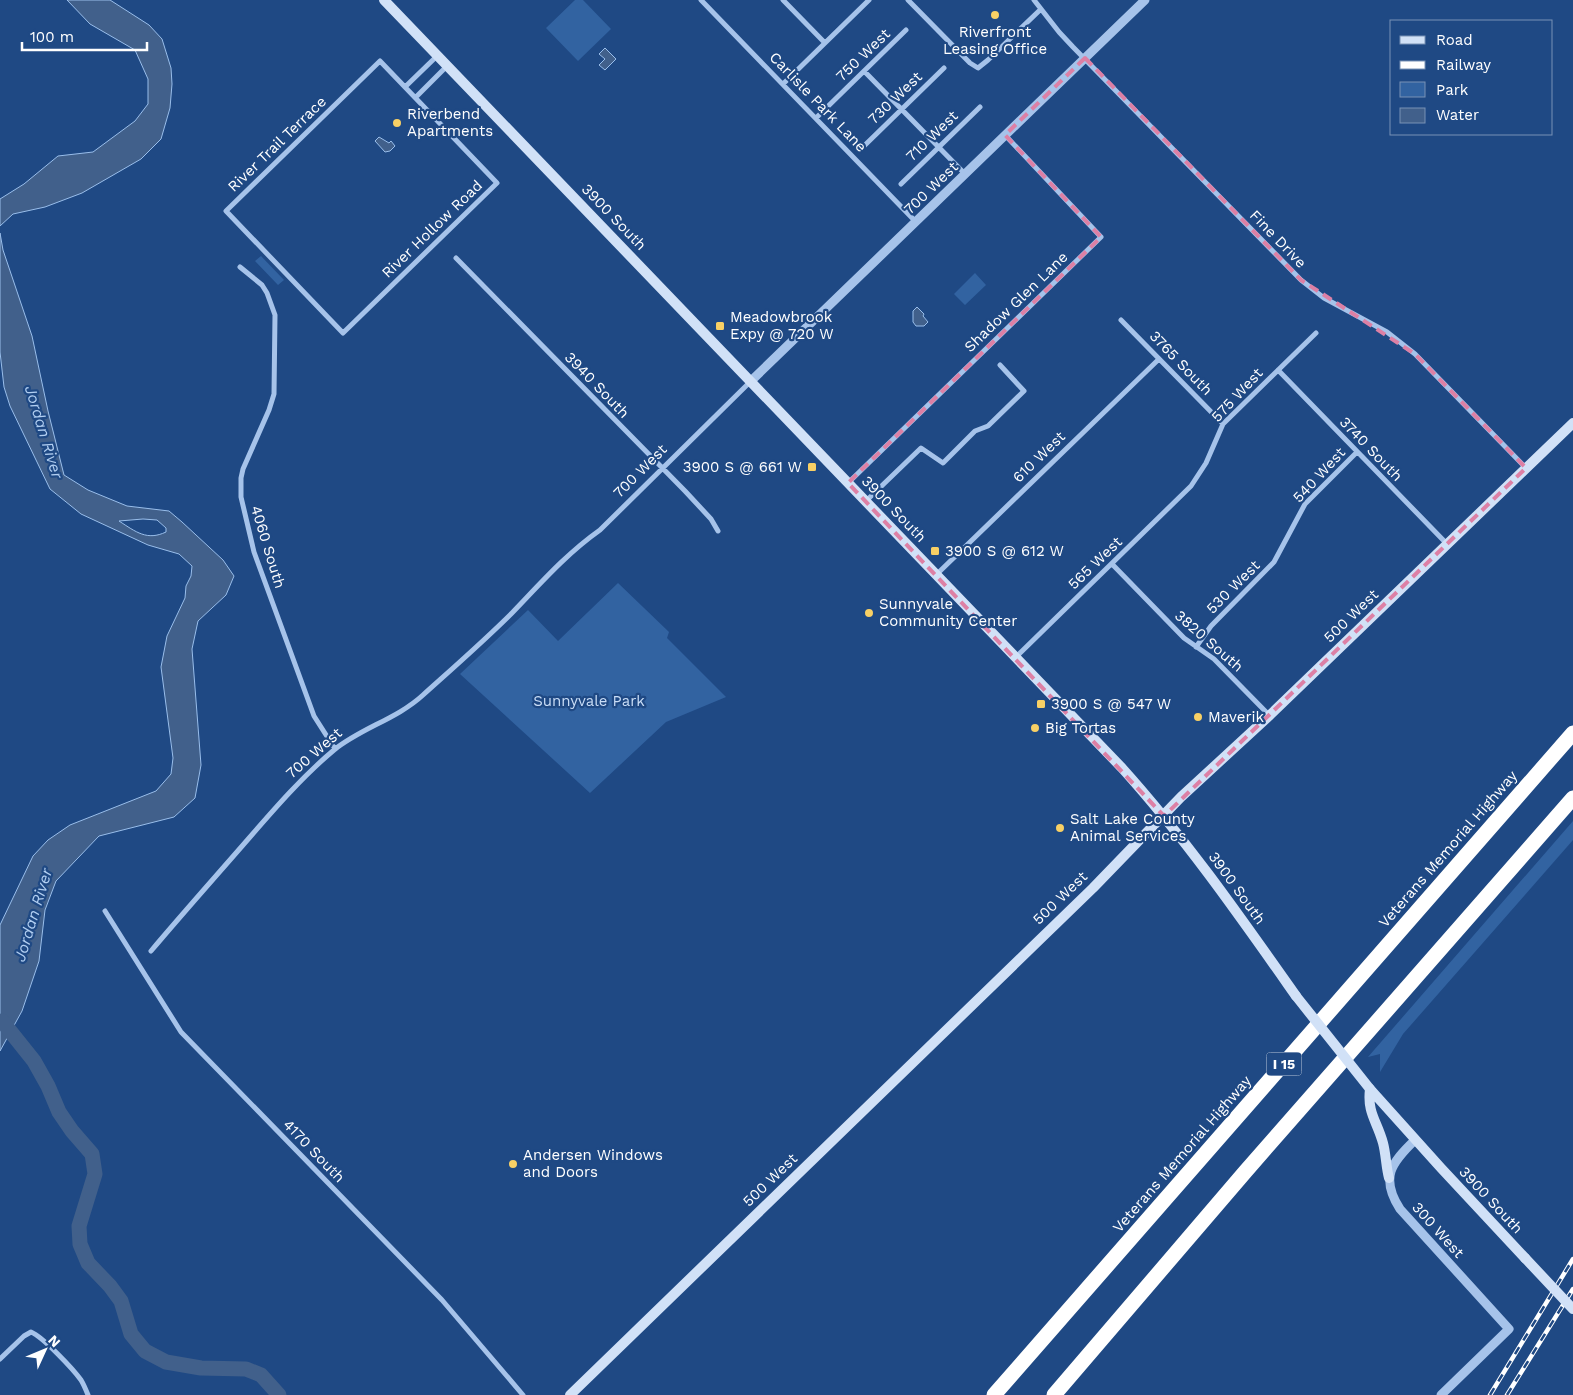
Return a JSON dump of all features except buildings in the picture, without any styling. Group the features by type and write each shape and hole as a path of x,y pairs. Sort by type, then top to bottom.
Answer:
{"highway":[{"name":"Veterans Memorial Highway","path":"994,1395 1573,733"},
{"name":"I 15","path":"1054,1395 1245,1172 1573,798"}],"main road":[{"name":"3900 South","path":"384,0 1122,768 1164,816 1226,897 1296,996 1370,1089 1573,1309"},
{"name":"500 West","path":"570,1395 1092,888 1211,769 1270,715 1573,423"},
{"path":"1370,1089 1368,1102 1384,1144 1389,1178"}],"street":[{"name":"Carlisle Park Lane","path":"701,0 916,222"},
{"path":"783,0 825,43"},
{"path":"783,84 869,0"},
{"path":"908,0 970,63 978,68 1041,9"},
{"name":"Fine Drive","path":"1034,0 1059,32 1302,280 1324,298 1387,332 1415,354 1526,468"},
{"name":"700 West","path":"151,951 284,798 335,749 402,712 421,697 512,613 540,582 584,541 600,530 1145,0"},
{"name":"750 West","path":"816,118 906,30"},
{"path":"405,87 437,55"},
{"name":"River Hollow Road","path":"343,333 497,183 380,61"},
{"name":"River Trail Terrace","path":"343,333 226,211 380,61"},
{"path":"416,98 447,66"},
{"name":"730 West","path":"864,146 944,68"},
{"path":"864,71 965,174"},
{"name":"710 West","path":"901,184 980,106"},
{"name":"Shadow Glen Lane","path":"848,482 1100,237 1005,135"},
{"name":"3940 South","path":"456,258 711,519 718,531"},
{"name":"4060 South","path":"240,267 255,278 267,293 275,315 274,394 243,470 241,497 254,552 314,716 335,749"},
{"name":"3765 South","path":"1121,320 1223,424"},
{"name":"575 West","path":"1191,486 1206,462 1223,424 1316,333"},
{"name":"610 West","path":"936,574 1159,359"},
{"path":"866,502 921,448 943,463 975,431 988,426 1024,391 1000,365"},
{"name":"3740 South","path":"1278,370 1447,544"},
{"name":"540 West","path":"1286,542 1305,504 1357,452"},
{"name":"565 West","path":"1016,657 1191,486"},
{"name":"530 West","path":"1196,647 1211,626 1268,571 1286,542"},
{"name":"3820 South","path":"1112,564 1180,634 1214,659 1270,715"},
{"name":"4170 South","path":"105,911 181,1032 442,1300 523,1395"},
{"path":"1389,1178 1394,1164 1416,1140"},
{"name":"300 West","path":"1389,1178 1392,1195 1400,1209 1509,1329 1441,1395"},
{"path":"0,1359 24,1336 31,1332 40,1337 75,1374 85,1386 88,1395"}],"highlighted area":[{"path":"1085,58 1301,280 1415,354 1526,468 1164,816 848,483 1101,237 1005,135"}],"green space":[{"path":"575,0 583,0 611,29 578,61 546,28"},
{"path":"261,256 284,280 278,285 255,261"},
{"path":"975,273 986,285 965,305 954,294"},
{"name":"Sunnyvale Park","path":"618,583 669,632 667,638 726,697 666,722 590,793 460,674 528,610 558,641"},
{"path":"1573,821 1573,840 1403,1034 1380,1072 1380,1054 1368,1057"}],"water":[{"path":"67,0 110,0 149,25 162,39 171,68 172,84 170,108 161,139 141,159 82,193 45,207 13,214 0,226 0,199 24,184 58,156 93,152 135,121 148,104 148,79 135,50 90,24"},
{"path":"605,48 616,59 605,70 599,65 605,59 599,54"},
{"path":"379,137 389,143 391,141 395,146 390,151 385,152 375,141"},
{"name":"Jordan River","path":"0,233 3,250 32,336 64,475 88,490 127,506 169,511 223,560 234,576 226,595 198,621 192,649 201,765 195,798 174,817 99,836 56,881 45,910 39,961 22,1011 0,1051 0,925 33,856 48,840 70,825 156,791 171,774 173,758 161,667 167,636 185,598 186,586 191,576 192,566 179,554 148,545 81,514 50,489 10,406 4,387 0,352","holes":["157,520 166,528 166,532 153,536 136,532 119,521"]},
{"path":"917,307 924,314 923,316 928,322 924,326 916,326 913,322 913,311"}],"waterway":[{"path":"2,1021 34,1061 48,1086 59,1112 72,1131 92,1154 95,1174 79,1226 80,1244 88,1263 110,1286 121,1301 131,1334 145,1351 166,1362 201,1368 246,1369 261,1375 279,1395"}],"railway":[{"path":"1490,1395 1573,1259"},
{"path":"1507,1395 1573,1289"}],"place":[{"name":"Riverfront Leasing Office","path":"995,15"},
{"name":"Riverbend Apartments","path":"397,123"},
{"name":"Meadowbrook Expy @ 720 W","path":"720,326"},
{"name":"3900 S @ 661 W","path":"812,467"},
{"name":"3900 S @ 612 W","path":"935,551"},
{"name":"Sunnyvale Community Center","path":"869,613"},
{"name":"3900 S @ 547 W","path":"1041,704"},
{"name":"Maverik","path":"1198,717"},
{"name":"Big Tortas","path":"1035,728"},
{"name":"Salt Lake County Animal Services","path":"1060,828"},
{"name":"Andersen Windows and Doors","path":"513,1164"}]}
